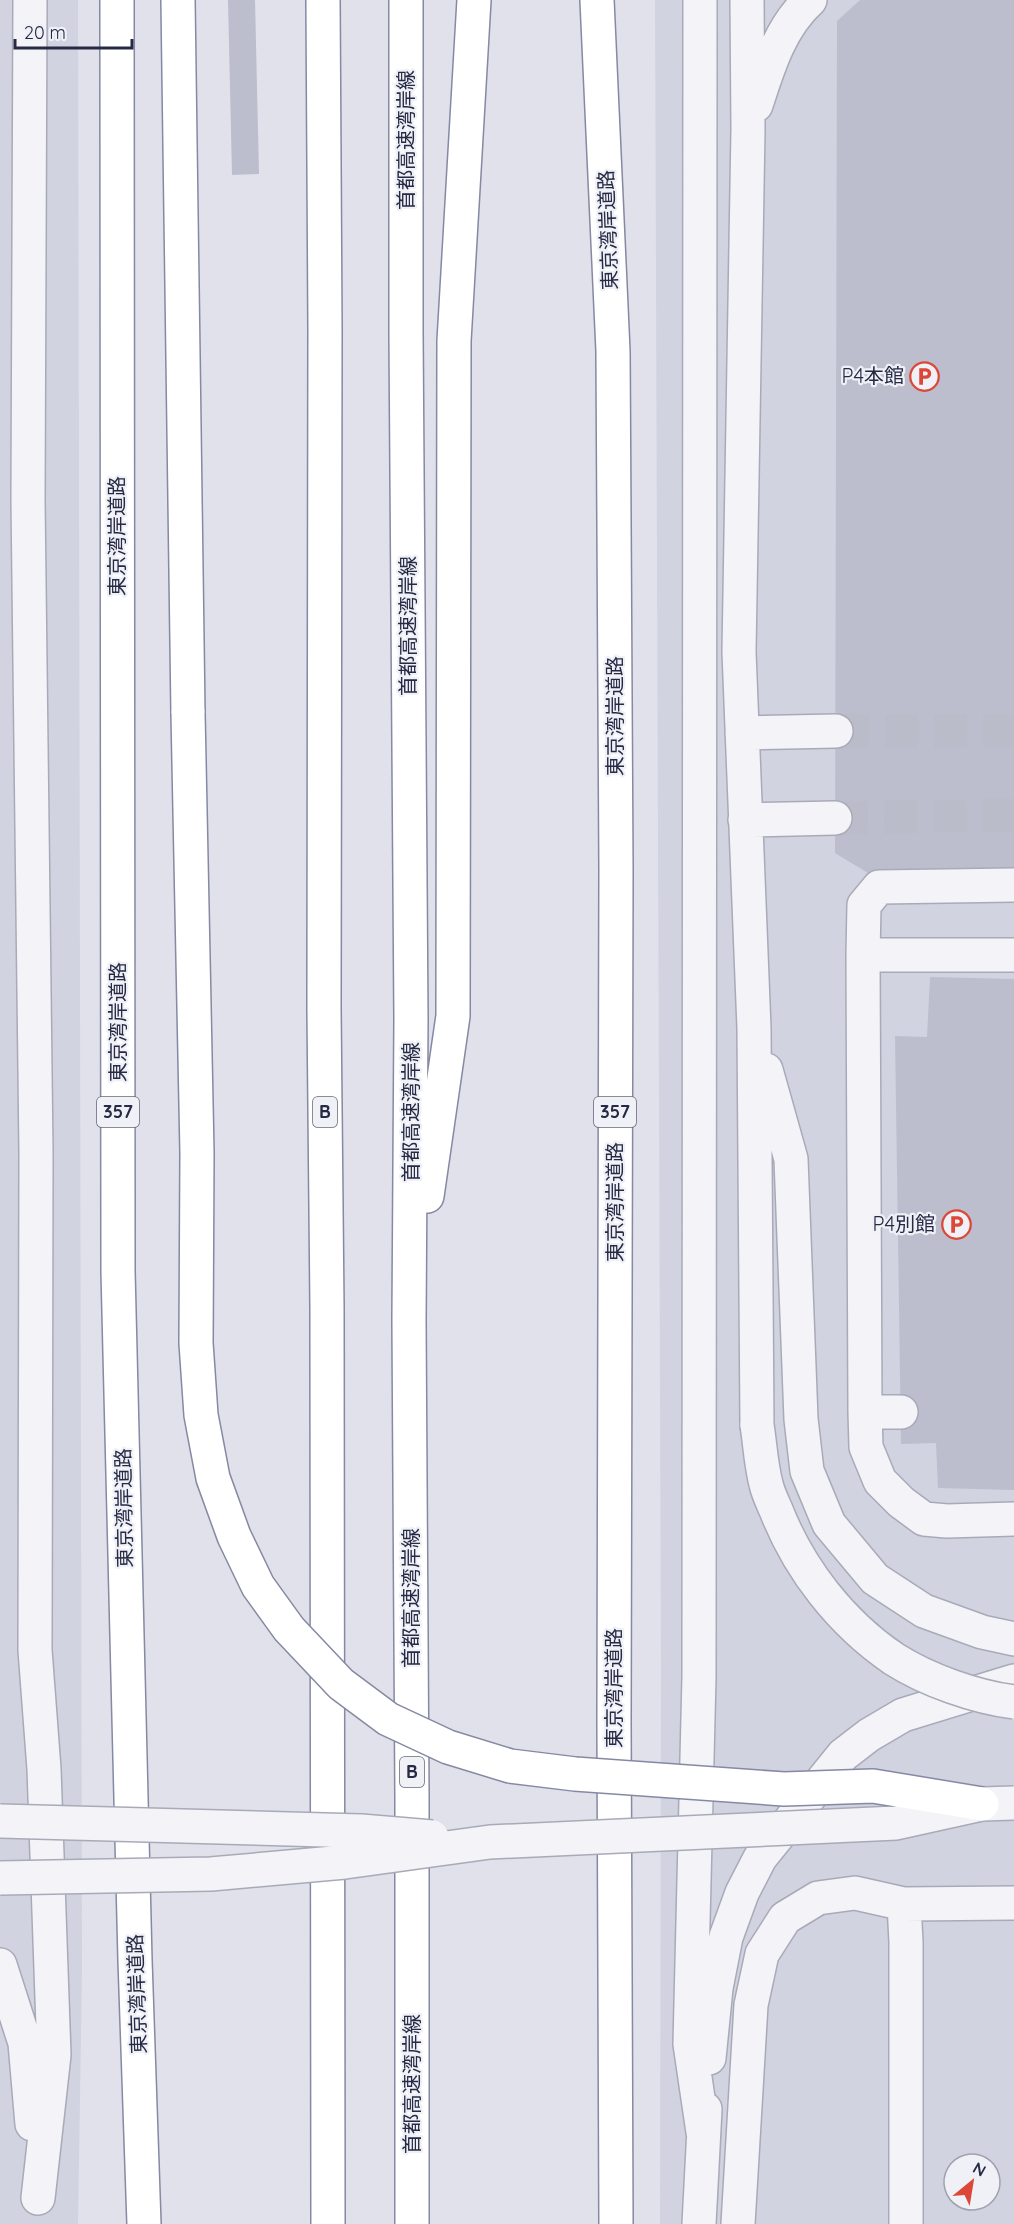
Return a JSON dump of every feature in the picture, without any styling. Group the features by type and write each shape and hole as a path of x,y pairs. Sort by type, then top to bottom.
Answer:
{"highway":[{"name":"東京湾岸道路","path":"117,0 118,1270 135,1960 144,2224"},
{"path":"178,0 197,1153 196,1343 201,1415 213,1478 234,1536 258,1586 282,1620 341,1684 388,1719 448,1747 510,1766 575,1774 783,1789 873,1786 982,1804"},
{"name":"B","path":"322,0 325,317 324,1009 327,1308 328,2224"},
{"name":"首都高速湾岸線","path":"406,0 411,1007 409,1320 412,2224"},
{"path":"409,1320 453,1016 454,341 474,0"},
{"name":"東京湾岸道路","path":"597,0 613,351 616,2224"}],"street":[{"path":"30,0 28,500 36,1153 36,1650 44,1769 54,2055 39,2211"},
{"path":"700,0 699,1677 690,2044 703,2132"},
{"path":"747,0 748,129 739,652 754,1028 757,1425 766,1485 787,1538 814,1581 850,1623 895,1659 943,1683 988,1699 1014,1702"},
{"path":"748,129 781,38 810,0"},
{"path":"742,733 836,731"},
{"path":"744,820 835,818"},
{"path":"1014,885 879,887 864,905 863,955 866,1447 880,1481 901,1502 924,1519 1014,1520"},
{"path":"863,955 1014,955"},
{"path":"754,1028 791,1159 801,1419 807,1471 829,1524 875,1579 924,1611 982,1632 1014,1639"},
{"path":"865,1412 901,1412"},
{"path":"699,2224 703,2132 716,1988 726,1936 742,1893 760,1858 843,1755 869,1735 903,1715 1014,1681"},
{"path":"0,1878 211,1874 345,1862 490,1842 896,1823 982,1804 1014,1803"},
{"path":"0,1821 361,1831 490,1842"},
{"path":"738,2224 751,2005 762,1954 785,1918 818,1898 855,1893 904,1904 1014,1903"},
{"path":"904,1904 906,2224"},
{"path":"0,1965 25,2043 39,2211"}],"shaded area":[{"path":"0,0 78,0 82,1971 78,2224 0,2224"},
{"path":"655,0 1014,0 1014,2224 660,2224 661,1671"}],"building":[{"path":"228,0 255,0 259,174 232,175"},
{"name":"P4本館","path":"860,0 1014,0 1014,872 868,873 835,853 837,21"},
{"name":"P4別館","path":"930,977 1014,979 1014,1490 938,1488 936,1443 901,1444 895,1036 927,1037"}],"tunnel":[{"path":"836,731 1014,731"},
{"path":"835,818 1014,815"}],"place":[{"name":"P4本館","path":"925,376"},
{"name":"P4別館","path":"956,1224"}]}
